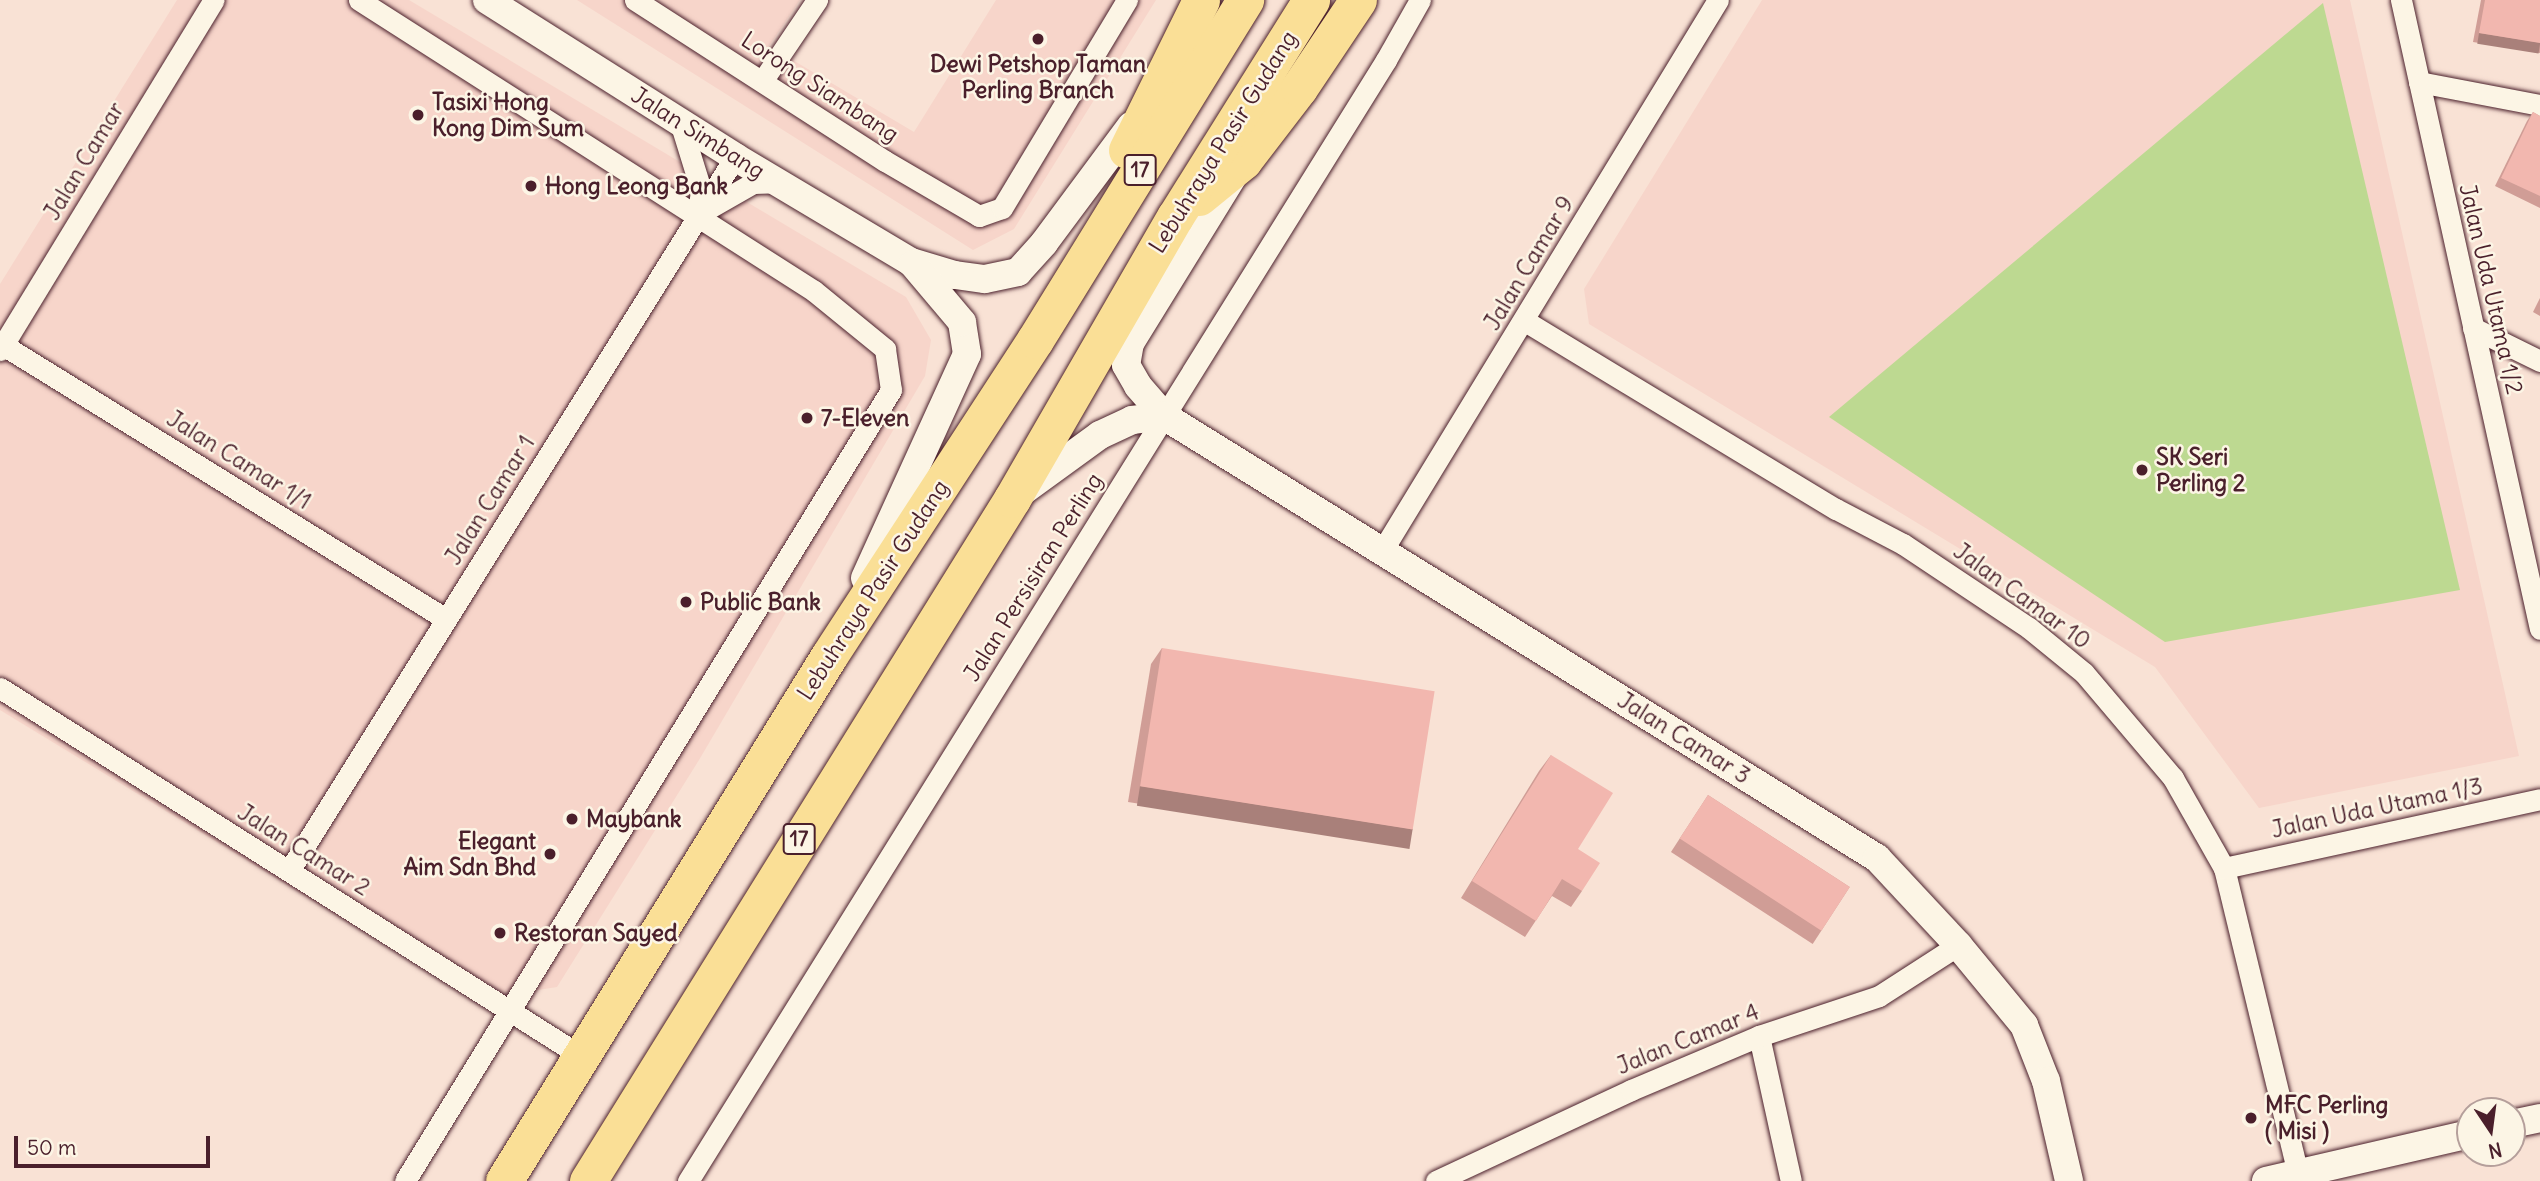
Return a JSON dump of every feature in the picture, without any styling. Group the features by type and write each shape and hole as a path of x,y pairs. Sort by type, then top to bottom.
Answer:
{"highway":[{"path":"1035,340 1201,0"},
{"name":"Lebuhraya Pasir Gudang","path":"504,1181 829,656 1035,340 1245,0"},
{"name":"Lebuhraya Pasir Gudang","path":"588,1181 1012,499 1175,217 1311,0"},
{"path":"1175,217 1243,161 1299,88 1357,0"}],"street":[{"name":"Jalan Camar","path":"1,347 214,0"},
{"path":"359,0 814,291 885,349 891,390 405,1181"},
{"name":"Jalan Simbang","path":"487,0 735,157 911,262"},
{"name":"Lorong Siambang","path":"635,0 885,161 979,216 1002,208 1127,0"},
{"path":"763,80 817,0"},
{"name":"Jalan Persisiran Perling","path":"699,1178 1420,0"},
{"name":"Jalan Camar 9","path":"1382,551 1525,321 1718,0"},
{"name":"Jalan Uda Utama 1/2","path":"2401,0 2540,629"},
{"path":"2419,82 2540,105"},
{"path":"911,262 955,275 985,279 1018,272 1044,243 1156,92"},
{"path":"680,122 701,190 698,215"},
{"name":"Jalan Camar 1","path":"289,871 735,157"},
{"name":"Jalan Camar 3","path":"1243,161 1130,343 1126,365 1138,386 1164,416 1877,858 1958,945 2024,1025 2036,1051 2069,1181"},
{"path":"698,215 730,193 753,183 777,182"},
{"path":"829,656 967,354 962,322 942,295 911,262"},
{"name":"Jalan Camar 10","path":"1525,321 1836,509 1903,544 2029,628 2084,673 2173,778 2224,868 2298,1174"},
{"path":"2473,328 2540,360"},
{"name":"Jalan Camar 1/1","path":"1,347 446,619"},
{"path":"1012,499 1100,435 1132,421 1164,416"},
{"name":"Jalan Camar 2","path":"0,688 581,1056"},
{"name":"Jalan Uda Utama 1/3","path":"2224,868 2540,799"},
{"name":"Jalan Camar 4","path":"1436,1181 1631,1090 1759,1036 1879,996 1958,945"},
{"path":"1759,1036 1791,1181"},
{"path":"2266,1181 2298,1174 2338,1173 2456,1138"}],"shaded area":[{"path":"177,0 409,0 906,297 931,340 925,376 699,760 557,987 476,1000 0,710 0,284"},
{"path":"577,0 800,0 769,46 914,132 996,0 1156,0 1014,229 973,250"},
{"name":"SK Seri Perling 2","path":"1762,0 2350,0 2519,756 2259,808 2155,667 1589,324 1584,289"}],"green space":[{"path":"2323,3 2460,590 2165,642 1829,417"}],"building":[{"path":"2485,0 2540,0 2540,43 2479,33"},
{"path":"2533,112 2540,116 2540,196 2501,178"},
{"path":"1162,648 1435,691 1413,829 1140,786"},
{"path":"1551,755 1613,793 1578,849 1600,863 1582,891 1562,879 1536,921 1472,881"},
{"path":"1708,795 1850,887 1821,931 1680,839"}],"place":[{"name":"Dewi Petshop Taman Perling Branch","path":"1038,39"},
{"name":"Tasixi Hong Kong Dim Sum","path":"418,115"},
{"name":"Hong Leong Bank","path":"531,186"},
{"name":"7-Eleven","path":"807,418"},
{"name":"SK Seri Perling 2","path":"2142,470"},
{"name":"Public Bank","path":"686,602"},
{"name":"Maybank","path":"572,819"},
{"name":"Elegant Aim Sdn Bhd","path":"550,854"},
{"name":"Restoran Sayed","path":"500,933"},
{"name":"MFC Perling ( Misi )","path":"2251,1118"}]}
